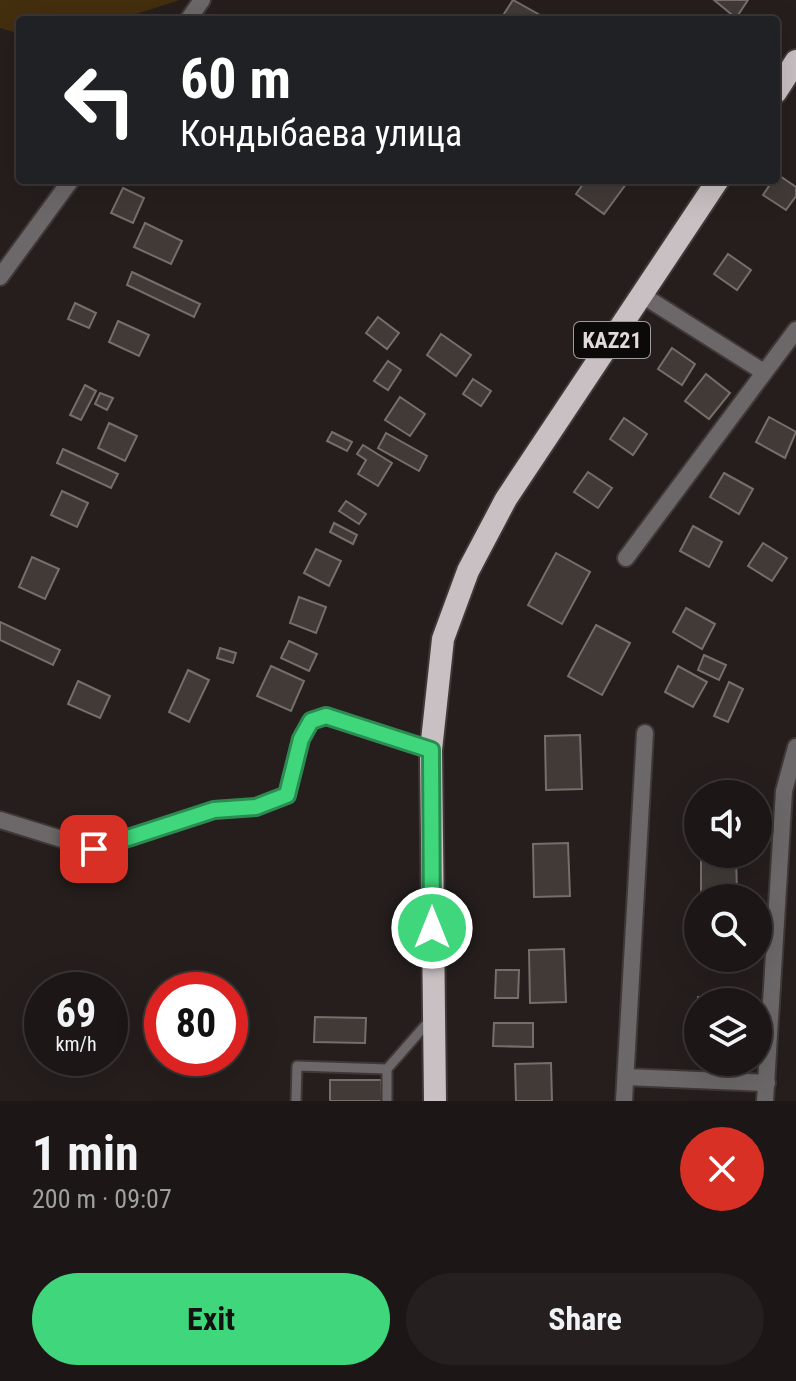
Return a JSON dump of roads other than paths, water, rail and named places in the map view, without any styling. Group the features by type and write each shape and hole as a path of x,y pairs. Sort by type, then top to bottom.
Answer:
{"highway":[{"path":"780,86 796,61"},
{"name":"KAZ21","path":"435,1101 431,750 443,639 468,571 506,499 715,184"}],"street":[{"path":"0,277 68,184"},
{"path":"642,295 762,371"},
{"path":"626,558 762,371 796,330"},
{"path":"0,820 94,849 214,810 256,807 287,795 301,739 311,721 326,716 431,750"},
{"path":"624,1101 645,733"},
{"path":"765,1101 784,791 796,747"},
{"path":"626,1077 767,1083"}],"lane":[{"path":"387,1101 387,1069 433,1017"},
{"path":"296,1101 297,1066 387,1069"}]}
